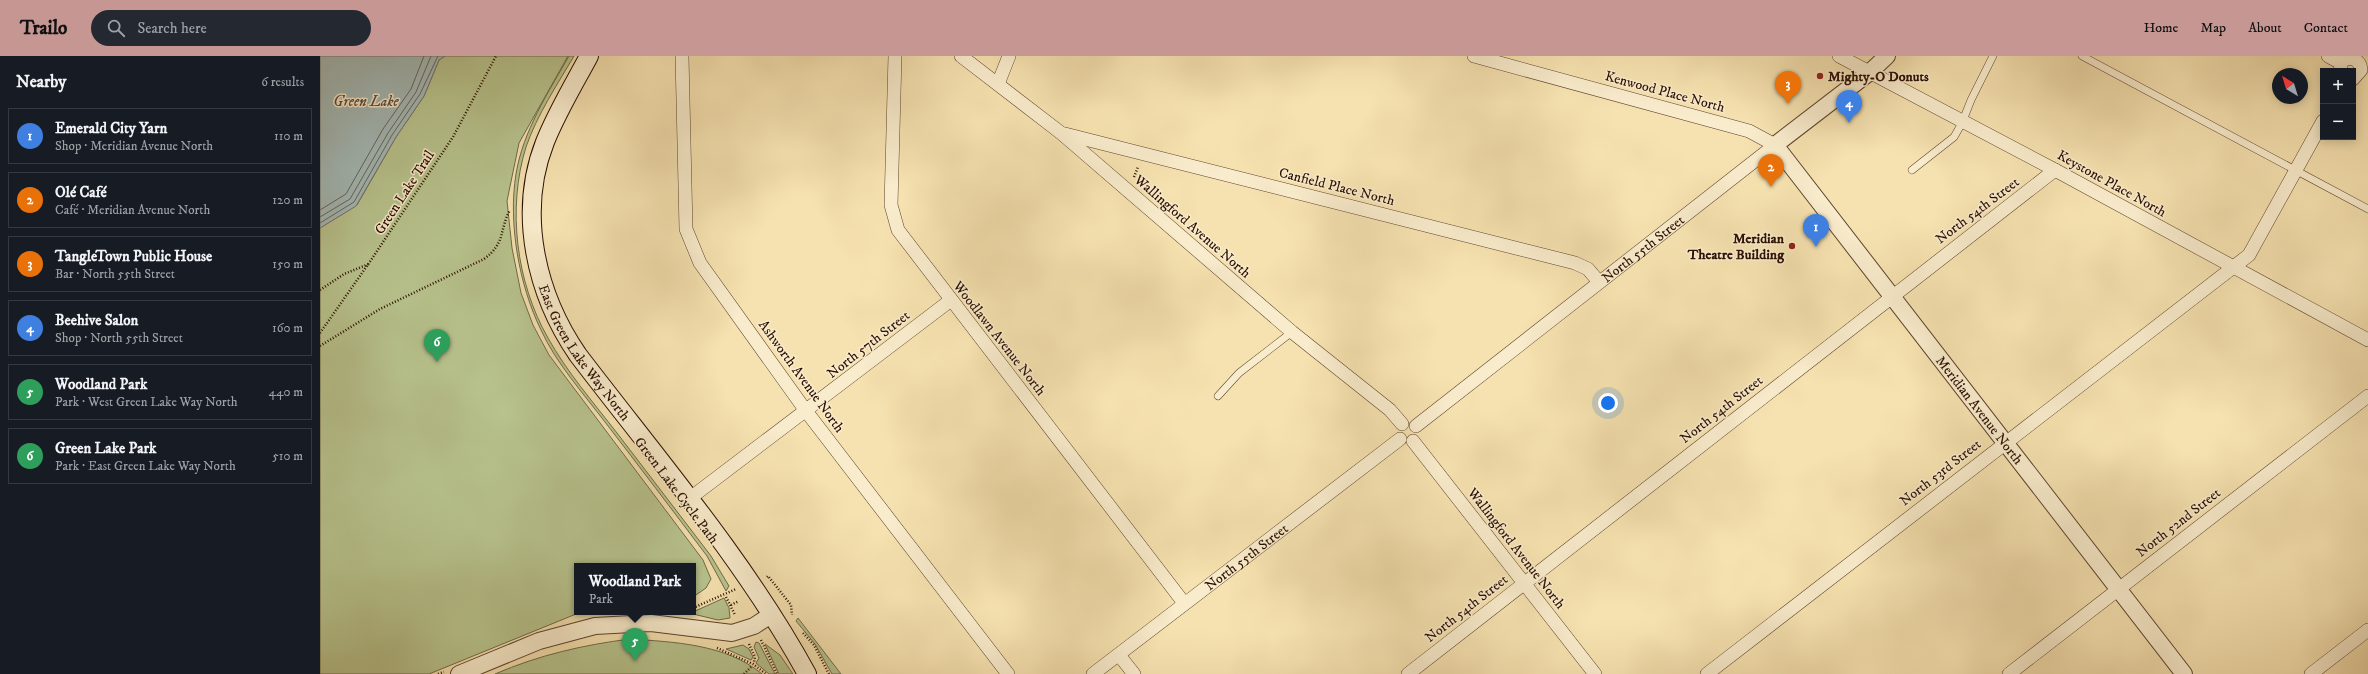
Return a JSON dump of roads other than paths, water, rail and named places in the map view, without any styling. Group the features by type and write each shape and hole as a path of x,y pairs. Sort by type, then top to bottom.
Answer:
{"main road":[{"name":"East Green Lake Way North","path":"589,56 552,127 539,159 532,209 533,241 538,272 554,315 569,342 726,549 771,615 807,674"}],"street":[{"name":"Ashworth Avenue North","path":"682,56 686,229 692,247 700,262 806,411 1008,674"},
{"name":"Woodlawn Avenue North","path":"895,56 892,213 900,233 1184,603"},
{"name":"Wallingford Avenue North","path":"961,56 1061,133 1292,332 1390,410 1402,424"},
{"path":"998,84 1009,56"},
{"name":"Kenwood Place North","path":"1474,56 1749,131 1775,146"},
{"name":"Keystone Place North","path":"1839,56 1962,123 2055,170 2368,340"},
{"name":"North 55th Street","path":"1416,426 1870,72 1887,56"},
{"path":"2328,56 2341,67 2348,58 2356,58 2359,64 2360,76"},
{"path":"2232,267 2249,255 2320,127"},
{"name":"Canfield Place North","path":"1061,133 1575,263 1588,269 1599,282"},
{"name":"Meridian Avenue North","path":"1775,146 1893,295 2004,442 2184,674"},
{"name":"North 54th Street","path":"1408,674 2055,170"},
{"name":"North 53rd Street","path":"1712,673 2004,442 2232,267"},
{"name":"North 57th Street","path":"689,499 951,300"},
{"name":"North 52nd Street","path":"2009,674 2118,588 2368,396"},
{"path":"1408,422 1416,426 1418,434 1413,441 1408,443 1400,439 1398,429 1402,424 1408,422"},
{"name":"North 55th Street","path":"1093,674 1400,439"},
{"name":"Wallingford Avenue North","path":"1413,441 1594,674"},
{"path":"459,674 539,641 594,626 651,623 732,633 754,626 771,615"},
{"path":"2311,674 2368,630"},
{"path":"1119,655 1134,674"}],"lane":[{"path":"1912,170 1954,137 1993,56"},
{"path":"2082,56 2368,209"},
{"path":"1218,396 1239,373 1292,332"}],"water":[{"name":"Green Lake","path":"320,56 445,56 439,60 424,96 396,137 356,206 320,228"}],"place":[{"name":"Mighty-O Donuts","path":"1820,76"},
{"name":"TangleTown Public House","path":"1788,104"},
{"name":"Beehive Salon","path":"1849,123"},
{"name":"Olé Café","path":"1771,187"},
{"name":"Meridian Theatre Building","path":"1792,246"},
{"name":"Emerald City Yarn","path":"1816,247"},
{"name":"Green Lake Park","path":"437,362"},
{"name":"Woodland Park","path":"635,661"}]}
